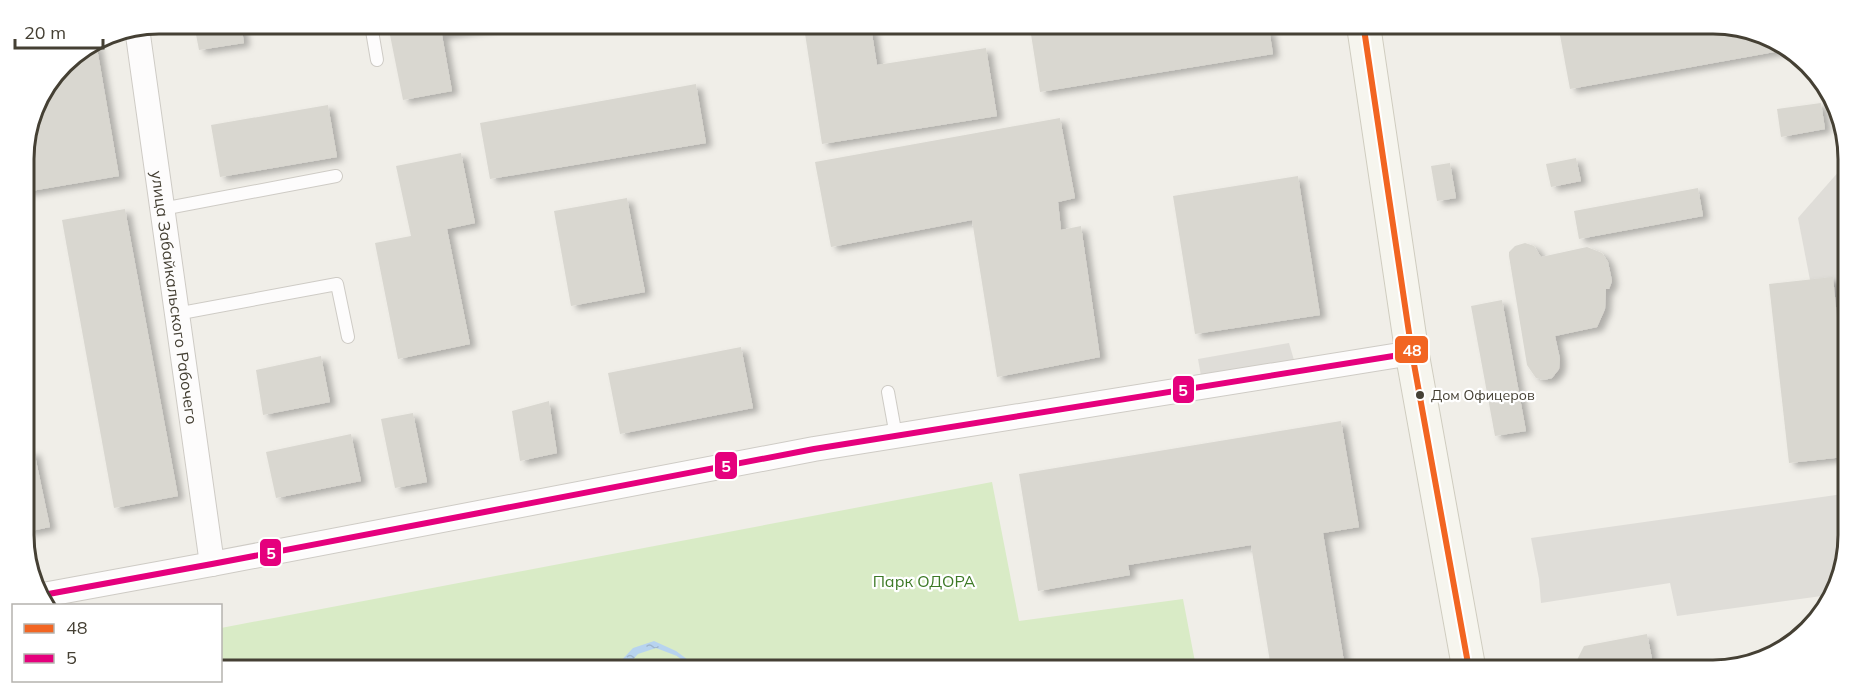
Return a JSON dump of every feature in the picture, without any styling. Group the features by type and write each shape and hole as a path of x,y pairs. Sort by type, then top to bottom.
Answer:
{"main road":[{"path":"1365,34 1412,353 1467,659"}],"street":[{"name":"улица Забайкальского Рабочего","path":"138,37 212,564"},
{"path":"49,594 814,449 1412,353"}],"lane":[{"path":"373,34 377,60"},
{"path":"162,209 336,176"},
{"path":"176,314 337,284 348,337"},
{"path":"888,392 896,436"}],"green space":[{"name":"Парк ОДОРА","path":"992,482 1019,621 1183,599 1195,659 222,660 222,628"}],"shaded area":[{"path":"1838,172 1838,425 1798,218"},
{"path":"1289,343 1294,360 1201,376 1198,359"},
{"path":"1838,495 1836,559 1823,596 1677,616 1670,583 1541,603 1531,538"}],"water":[{"path":"654,641 676,651 688,660 681,660 656,648 638,654 633,660 622,660 633,648"}],"building":[{"path":"196,34 243,34 244,43 199,50"},
{"path":"390,34 448,34 442,35 452,91 403,100"},
{"path":"805,34 872,34 877,65 986,48 997,116 822,144"},
{"path":"1031,34 1270,34 1273,54 1040,92"},
{"path":"1560,34 1714,34 1754,41 1776,52 1570,89"},
{"path":"98,51 119,176 35,190 35,151 44,112 51,97 71,71"},
{"path":"696,84 706,143 490,179 480,123"},
{"path":"1821,103 1825,129 1781,137 1777,109"},
{"path":"328,105 337,157 220,177 211,125"},
{"path":"1060,118 1075,198 1058,202 1061,230 1081,226 1100,357 997,377 972,220 831,247 815,162"},
{"path":"461,153 475,223 447,229 470,344 398,359 375,243 411,236 396,166"},
{"path":"1576,158 1581,181 1551,187 1546,164"},
{"path":"1450,163 1456,198 1437,201 1431,166"},
{"path":"1298,176 1320,315 1195,334 1173,196"},
{"path":"1698,188 1703,216 1579,239 1574,211"},
{"path":"627,198 645,292 571,306 554,211"},
{"path":"125,209 178,496 114,508 62,220"},
{"path":"1525,243 1534,246 1541,257 1587,247 1602,253 1608,262 1612,281 1609,289 1606,289 1605,309 1597,327 1555,336 1560,359 1559,369 1552,378 1544,380 1536,378 1527,365 1509,256 1509,252 1515,246"},
{"path":"1833,277 1838,327 1838,458 1789,463 1769,284"},
{"path":"1502,300 1526,431 1495,436 1471,306"},
{"path":"741,347 753,408 620,434 608,373"},
{"path":"321,356 330,402 263,415 256,370"},
{"path":"549,401 557,453 520,461 512,411"},
{"path":"413,413 427,482 395,488 381,419"},
{"path":"1341,421 1359,527 1323,533 1344,659 1270,659 1251,545 1128,565 1130,575 1038,591 1019,474"},
{"path":"351,434 361,481 276,498 266,452"},
{"path":"34,452 50,527 34,530"},
{"path":"1647,634 1652,659 1577,659 1584,646"}],"transit line":[{"name":"48","path":"1365,34 1412,353 1467,659"},
{"name":"5","path":"49,594 814,449 1412,353"}],"place":[{"name":"Дом Офицеров","path":"1420,395"}]}
